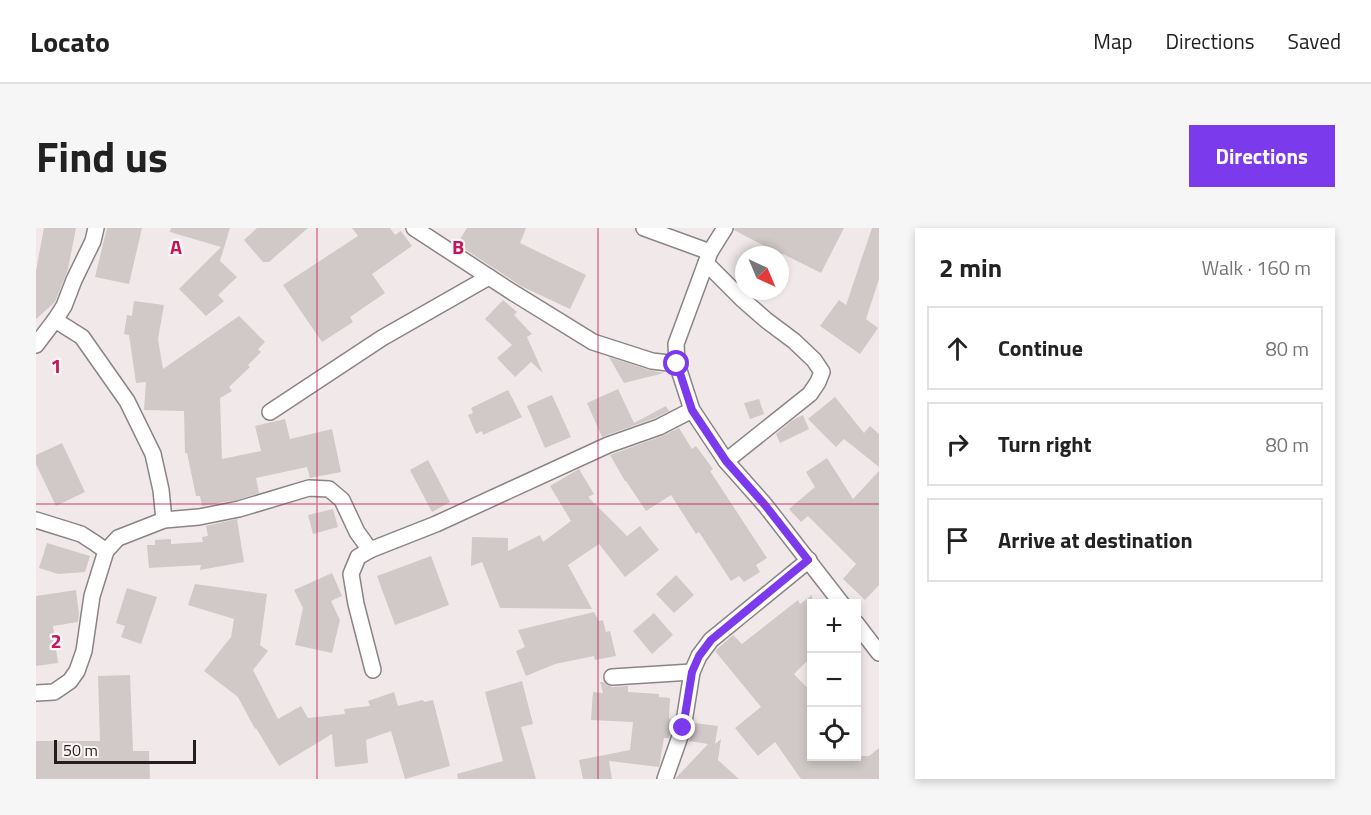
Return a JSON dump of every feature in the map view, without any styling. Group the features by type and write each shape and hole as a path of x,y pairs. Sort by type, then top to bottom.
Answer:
{"street":[{"path":"36,345 64,306 93,242 96,228"},
{"path":"414,228 593,342 651,361 677,364"},
{"path":"644,228 708,258 742,299 794,340 814,360 822,372 810,394 726,461"},
{"path":"725,228 708,258 676,344 677,364 692,410 726,461 765,505 839,599"},
{"path":"270,412 382,338 489,277"},
{"path":"55,320 82,336 127,401 153,454 161,490 164,520"},
{"path":"373,670 356,604 351,574 358,557 608,445 659,427 692,410"},
{"path":"36,693 54,692 70,681 77,671 84,651 92,596 106,552 118,538 164,520 199,517 239,509 309,488 329,489 342,500 357,532 370,550"},
{"path":"36,520 81,534 106,552"},
{"path":"665,779 683,728 692,672 699,656 711,640 808,560"},
{"path":"861,630 879,653"},
{"path":"612,677 692,672"}],"building":[{"path":"44,228 76,228 68,269 55,302 36,319 36,271"},
{"path":"107,228 142,228 129,284 95,277"},
{"path":"171,228 230,228 220,261 237,277 218,295 224,301 206,316 179,289 221,247 170,232"},
{"path":"257,228 308,228 269,262 263,262 244,240"},
{"path":"352,228 390,228 395,235 401,231 412,246 372,274 385,293 350,317 353,322 322,342 283,285 358,236"},
{"path":"467,228 526,228 520,243 586,275 570,309 521,286 457,244"},
{"path":"735,228 844,228 821,273 789,257 789,246 765,246 734,230"},
{"path":"872,228 879,228 879,279 866,319 878,328 860,354 820,326 839,300 846,305"},
{"path":"503,300 517,312 514,315 532,334 527,337 543,373 531,362 515,377 497,358 512,345 485,319"},
{"path":"134,301 164,305 158,339 163,369 239,316 265,342 258,349 261,352 248,365 250,367 229,387 232,391 220,398 222,459 261,451 255,426 285,419 290,439 332,429 341,472 310,478 307,467 256,478 259,493 237,500 202,506 200,496 196,496 187,453 185,453 184,411 144,410 146,382 136,383 129,335 124,334 127,315 132,316"},
{"path":"609,357 649,370 664,373 624,383"},
{"path":"618,389 634,423 666,406 669,411 602,437 587,403"},
{"path":"508,390 522,417 483,435 482,431 476,434 468,415 473,413 471,408"},
{"path":"552,395 571,437 545,448 527,406"},
{"path":"835,397 864,433 870,426 879,434 879,467 844,439 836,447 808,419"},
{"path":"759,399 764,414 750,419 744,403"},
{"path":"803,415 809,429 780,443 776,434"},
{"path":"679,428 692,449 696,446 713,469 710,471 767,558 756,565 760,572 744,582 739,576 731,581 699,532 696,534 671,495 646,511 610,455"},
{"path":"62,443 85,492 56,506 36,464 36,455"},
{"path":"827,458 853,499 879,471 879,585 865,600 843,579 856,564 808,516 801,522 789,509 815,487 806,472"},
{"path":"428,460 450,502 432,512 410,470"},
{"path":"579,469 594,494 588,497 627,536 640,526 659,550 625,577 599,544 568,565 592,609 500,608 482,562 471,566 472,537 508,538 508,551 540,535 543,542 571,521 550,486"},
{"path":"333,509 338,527 313,534 308,515"},
{"path":"237,519 244,562 200,570 201,565 149,568 147,545 155,545 155,540 171,539 171,544 203,542 202,537 208,536 206,526"},
{"path":"47,543 90,556 85,572 58,574 39,568"},
{"path":"431,556 449,605 395,625 377,576"},
{"path":"332,573 342,596 331,601 340,620 332,653 295,645 303,608 294,590"},
{"path":"676,575 694,595 674,613 656,594"},
{"path":"195,584 267,594 260,645 268,651 253,670 278,719 301,706 308,718 345,714 344,709 370,706 368,701 394,692 398,706 433,700 450,766 405,779 391,731 366,740 368,763 335,767 332,734 279,766 238,697 204,671 231,637 234,619 188,605"},
{"path":"127,588 157,597 141,644 121,637 125,626 116,623"},
{"path":"76,590 78,622 53,626 58,663 36,666 36,596"},
{"path":"812,595 812,599 807,599 807,661 794,674 807,688 807,761 861,761 861,756 869,756 879,748 879,779 801,779 775,742 758,756 735,728 761,707 715,651 733,635 742,644 798,600 800,604"},
{"path":"594,612 599,621 603,620 606,632 610,631 616,656 595,660 594,656 555,664 526,676 516,651 525,647 518,630"},
{"path":"654,613 673,635 652,654 633,631"},
{"path":"130,675 133,751 149,751 150,779 36,779 36,741 100,741 98,676"},
{"path":"522,681 533,724 521,727 536,779 458,779 457,774 503,761 485,692"},
{"path":"600,682 612,687 628,686 628,692 659,694 659,697 670,698 669,719 674,720 674,726 669,738 664,738 659,767 609,761 612,779 583,779 579,760 630,750 633,722 591,720 593,692 603,693"},
{"path":"694,723 718,726 715,744 721,739 718,760 739,779 675,779 708,744 689,741"}],"route":[{"path":"677,364 692,410 726,461 765,505 808,560 711,640 699,656 692,672 683,728"}]}
